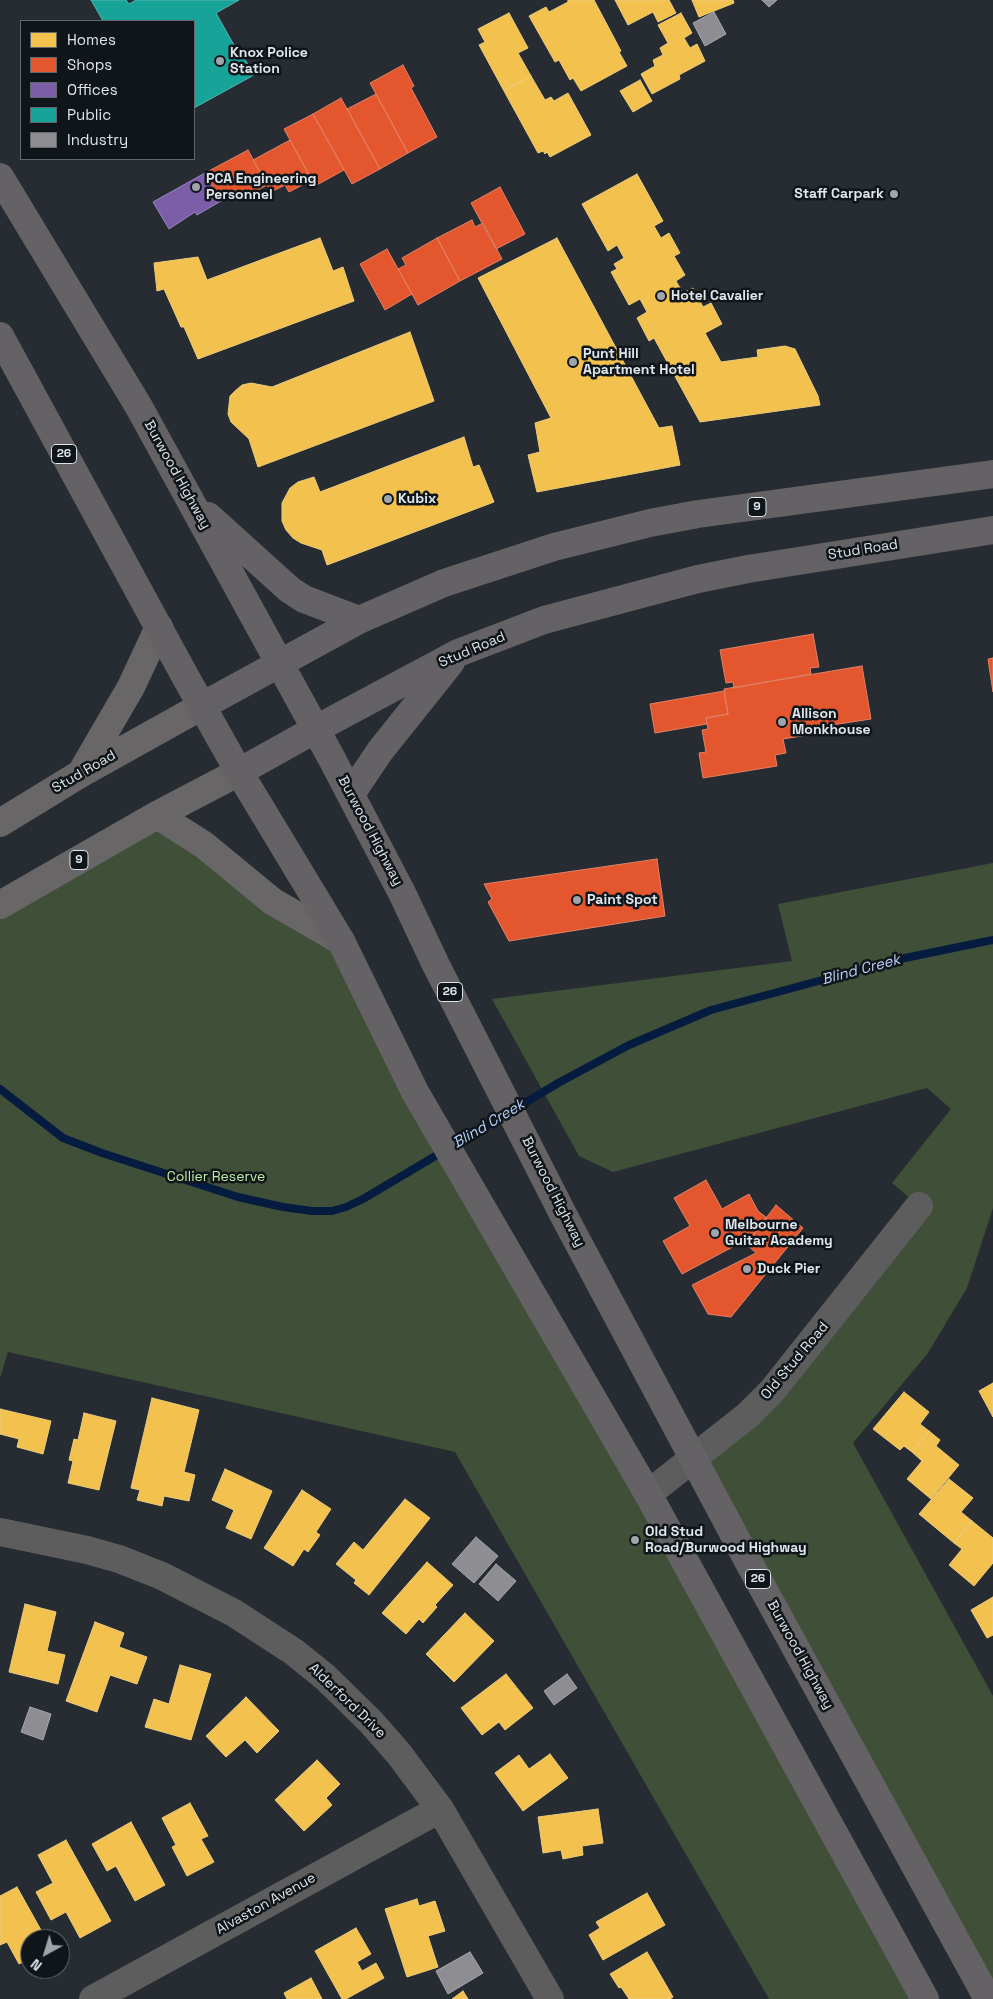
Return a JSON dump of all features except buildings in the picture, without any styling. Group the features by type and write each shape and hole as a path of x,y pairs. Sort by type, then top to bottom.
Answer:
{"highway":[{"name":"Burwood Highway","path":"0,177 134,399 316,729 351,794 565,1218 988,1999"},
{"name":"26","path":"0,336 239,772 341,941 404,1071 648,1494 925,1999"},
{"name":"Stud Road","path":"202,706 359,620 444,583 554,547 601,534 698,514 993,474"},
{"path":"192,502 290,590 304,599 359,620"},
{"name":"Stud Road","path":"239,772 458,653 544,620 698,579 748,569 993,530"},
{"path":"351,794 380,751 458,653"}],"main road":[{"path":"80,774 131,687 159,627"},
{"name":"Stud Road","path":"0,823 80,774 202,706"},
{"name":"Stud Road","path":"0,905 157,815 239,772"},
{"path":"157,815 204,845 272,901 341,941"}],"street":[{"name":"Old Stud Road","path":"648,1494 748,1415 772,1391 919,1206"},
{"name":"Alderford Drive","path":"0,1532 87,1550 119,1559 162,1576 198,1594 264,1632 325,1676 400,1754 440,1809 550,1999"},
{"name":"Alvaston Avenue","path":"93,1999 440,1809"}],"green space":[{"name":"Collier Reserve","path":"157,815 341,941 925,1999 769,1999 455,1452 8,1352 0,1378 0,904"},
{"path":"993,863 993,1208 967,1288 928,1353 853,1443 993,1696 993,1999 694,1459 919,1206 892,1183 951,1109 927,1088 613,1172 579,1156 492,999 792,961 778,904"}],"waterway":[{"name":"Blind Creek","path":"0,1089 63,1138 102,1153 238,1197 283,1207 312,1211 332,1211 363,1199 560,1082 629,1045 711,1010 900,959 993,940"}],"place":[{"name":"Knox Police Station","path":"220,61"},
{"name":"PCA Engineering Personnel","path":"196,187"},
{"name":"Staff Carpark","path":"894,194"},
{"name":"Hotel Cavalier","path":"661,296"},
{"name":"Punt Hill Apartment Hotel","path":"573,362"},
{"name":"Kubix","path":"388,499"},
{"name":"Allison Monkhouse","path":"782,722"},
{"name":"Paint Spot","path":"577,900"},
{"name":"Melbourne Guitar Academy","path":"715,1233"},
{"name":"Duck Pier","path":"747,1269"},
{"name":"Old Stud Road/Burwood Highway","path":"635,1540"}]}
